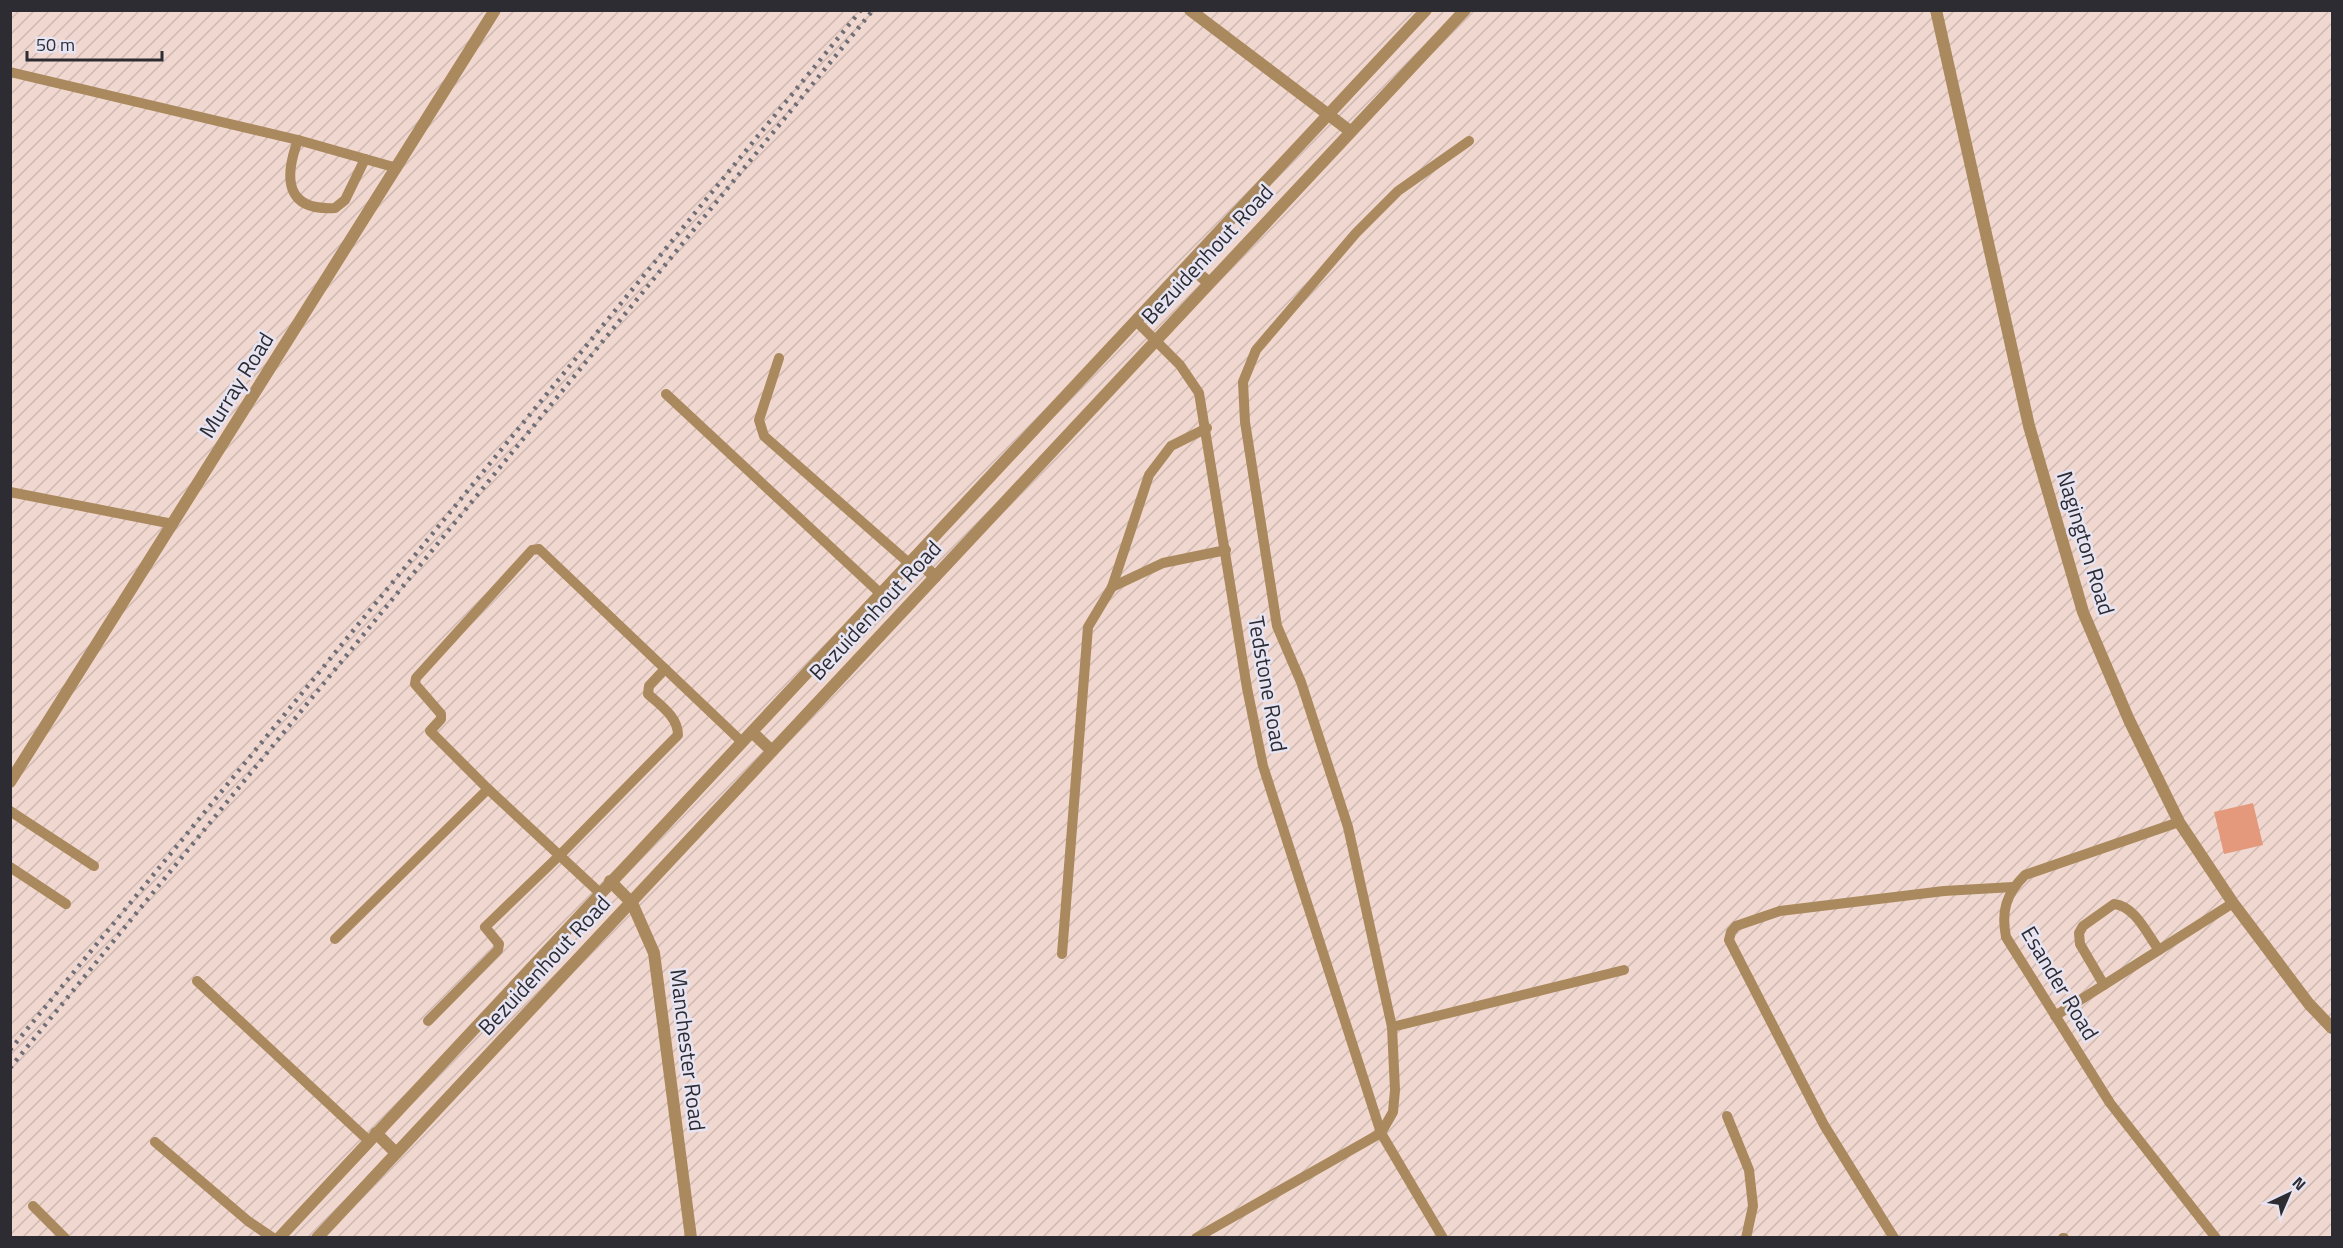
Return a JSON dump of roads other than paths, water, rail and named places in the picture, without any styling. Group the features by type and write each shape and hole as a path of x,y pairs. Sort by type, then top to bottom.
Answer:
{"street":[{"name":"Murray Road","path":"10,782 495,10"},
{"path":"1190,10 1350,131"},
{"name":"Bezuidenhout Road","path":"279,1238 1426,10"},
{"name":"Bezuidenhout Road","path":"317,1238 1465,10"},
{"name":"Nagington Road","path":"1936,10 2029,426 2054,519 2083,612 2129,720 2179,822 2233,903 2309,1004 2332,1028"},
{"path":"1189,265 1209,283"},
{"path":"913,561 935,577"},
{"path":"752,732 772,752"},
{"name":"Manchester Road","path":"610,882 632,903 654,953 691,1238"},
{"path":"373,1137 396,1153"}],"lane":[{"path":"10,72 298,140 397,168"},
{"path":"298,140 290,165 289,186 299,201 312,206 335,208 345,200 365,159"},
{"path":"1196,1238 1382,1133 1393,1112 1395,1090 1392,1027 1348,827 1301,682 1277,626 1245,422 1243,382 1256,350 1356,233 1398,191 1469,141"},
{"name":"Tedstone Road","path":"1137,322 1180,365 1199,393 1207,428 1247,688 1263,766 1358,1066 1382,1133 1443,1238"},
{"path":"779,358 759,420 764,436 913,561"},
{"path":"666,394 881,594"},
{"path":"1062,954 1088,627 1112,587 1149,475 1171,446 1207,428"},
{"path":"10,492 173,524"},
{"path":"600,893 488,789 430,731 441,719 441,714 415,684 416,678 532,550 539,549 742,742"},
{"path":"1112,587 1163,563 1226,550"},
{"path":"428,1021 498,950 499,944 485,927 560,855 678,735 678,725 673,717 648,694 649,686 665,669"},
{"path":"335,939 488,789"},
{"path":"10,811 94,866"},
{"path":"1894,1238 1824,1125 1730,940 1731,932 1736,926 1780,911 1944,891 2013,887 2025,875 2040,868 2179,822"},
{"path":"10,867 66,904"},
{"name":"Esander Road","path":"2013,887 2005,903 2003,920 2006,937 2110,1103 2216,1238"},
{"path":"2055,1016 2233,903"},
{"path":"2104,985 2080,944 2079,933 2083,926 2114,904 2123,905 2130,911 2159,950"},
{"path":"1392,1027 1624,970"},
{"path":"197,981 373,1137"},
{"path":"1727,1116 1749,1170 1753,1206 1746,1238"},
{"path":"155,1142 248,1221 273,1238"},
{"path":"33,1206 65,1238"}],"railway":[{"path":"10,1050 861,10"},
{"path":"10,1068 873,10"}]}
